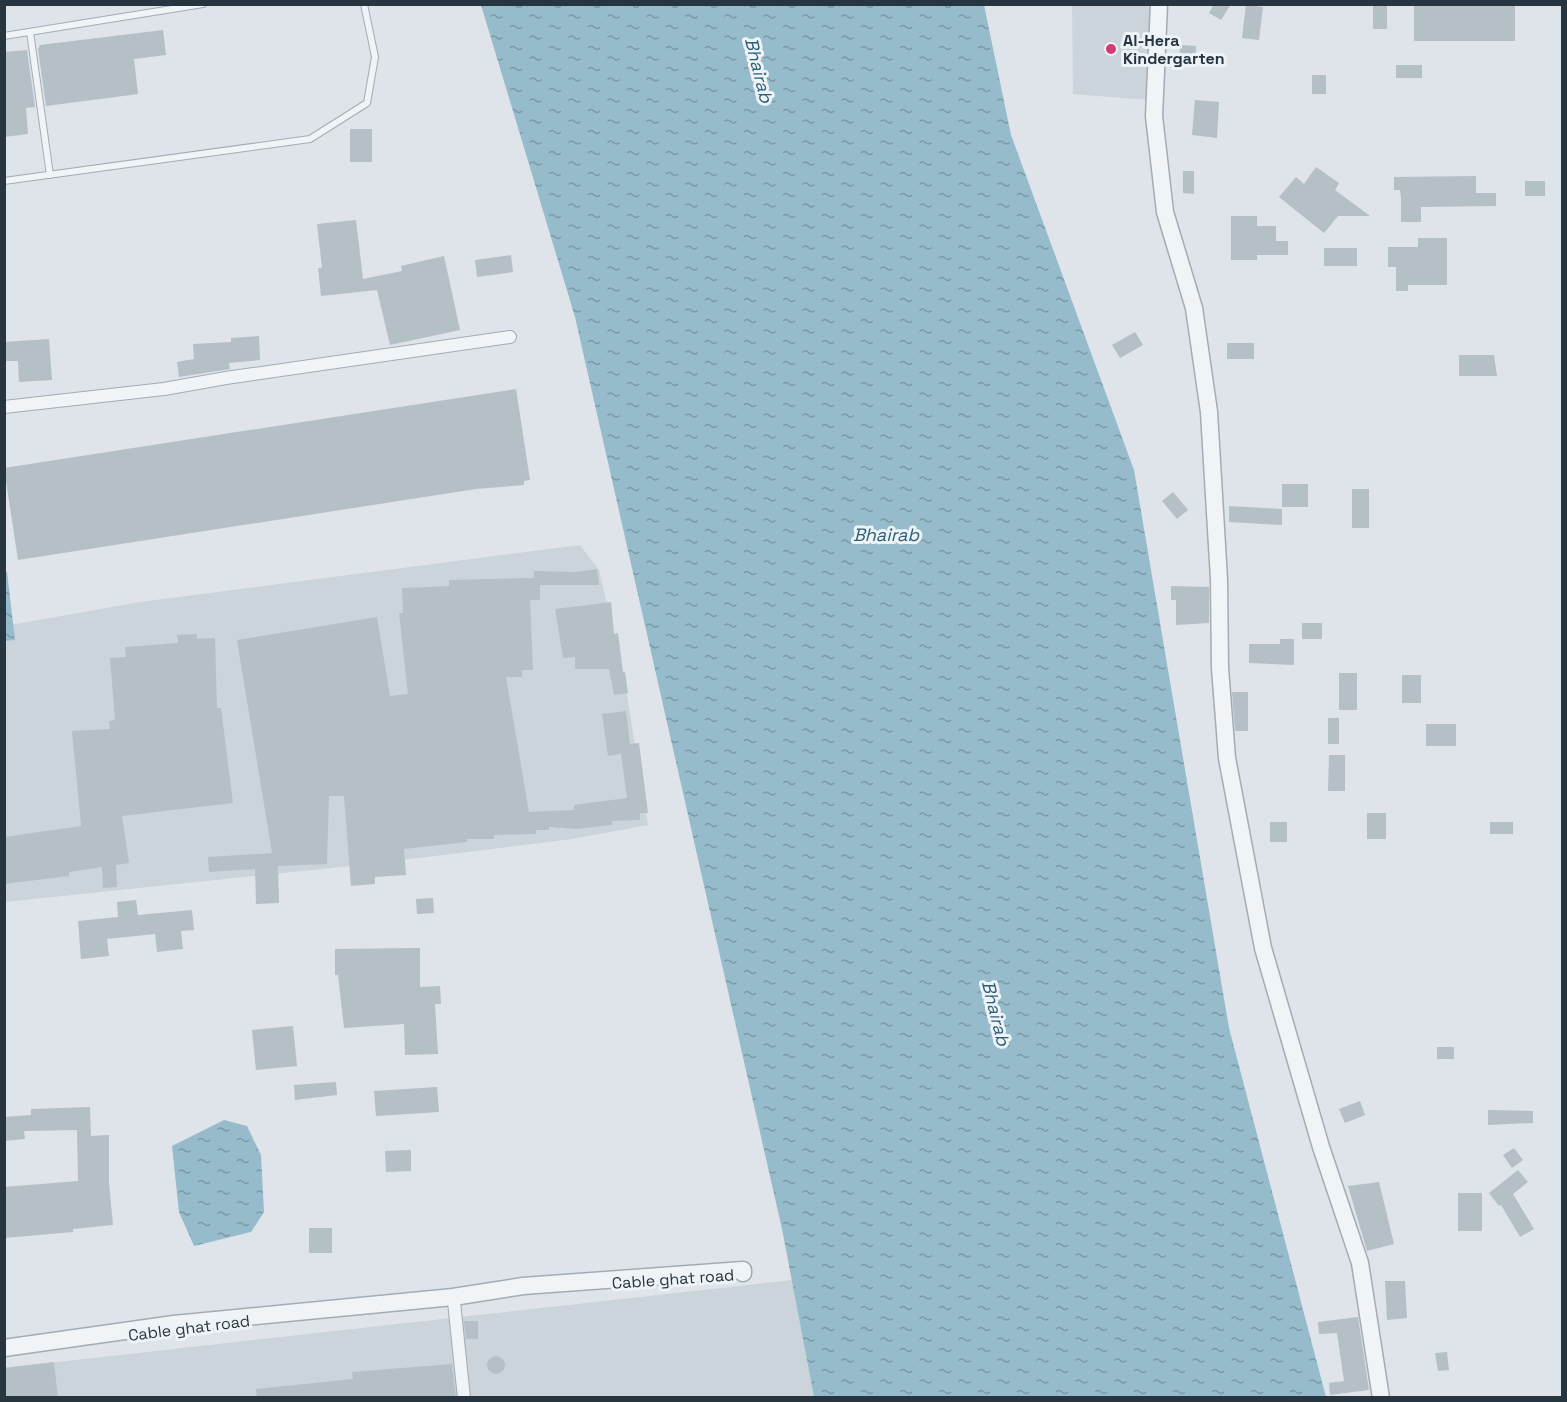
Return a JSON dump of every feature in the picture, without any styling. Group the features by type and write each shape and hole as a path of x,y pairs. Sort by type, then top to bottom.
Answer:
{"street":[{"path":"1159,4 1154,116 1165,212 1194,308 1209,412 1219,579 1220,668 1227,758 1263,948 1321,1147 1360,1263 1381,1398"},
{"path":"4,407 164,389 510,337"},
{"name":"Cable ghat road","path":"742,1270 743,1274 525,1289 454,1302 178,1327 4,1350 174,1324 453,1298 523,1286 742,1270"},
{"path":"454,1302 464,1398"}],"lane":[{"path":"4,36 203,4"},
{"path":"4,181 310,139 367,103 375,57 364,4"},
{"path":"30,32 50,175"}],"shaded area":[{"name":"Al-Hera Kindergarten","path":"1072,5 1151,5 1148,100 1073,94"},
{"path":"580,545 599,570 624,677 648,825 572,839 370,864 5,902 5,626 140,602"},
{"path":"792,1280 814,1397 5,1398 4,1368"}],"water":[{"name":"Bhairab","path":"481,5 984,5 1011,135 1134,470 1229,1028 1326,1397 814,1397 782,1229 575,317"},
{"path":"5,572 7,572 15,640 5,641"},
{"path":"224,1120 247,1126 261,1155 264,1212 251,1232 194,1246 179,1212 172,1146"}],"building":[{"path":"1214,4 1231,4 1221,20 1209,13"},
{"path":"1373,4 1387,4 1387,29 1373,29"},
{"path":"1414,4 1515,4 1515,41 1414,41"},
{"path":"1246,5 1263,7 1259,40 1242,38"},
{"path":"163,30 166,55 134,59 138,94 46,106 38,49 40,45"},
{"path":"1180,45 1196,46 1195,65 1179,65"},
{"path":"27,50 35,107 26,108 28,134 4,137 4,52"},
{"path":"1396,65 1422,65 1422,78 1396,78"},
{"path":"1312,75 1326,75 1326,94 1312,94"},
{"path":"1195,100 1219,102 1217,138 1192,135"},
{"path":"350,129 372,129 372,162 350,162"},
{"path":"1316,167 1339,183 1335,190 1370,216 1338,216 1324,233 1279,197 1296,177 1304,184"},
{"path":"1183,171 1194,171 1194,194 1183,193"},
{"path":"1476,176 1476,193 1496,193 1496,206 1421,207 1421,222 1401,222 1400,190 1394,190 1394,177"},
{"path":"1525,181 1545,181 1545,196 1525,196"},
{"path":"1231,216 1257,216 1257,226 1276,226 1276,241 1288,241 1288,255 1257,255 1257,260 1231,260"},
{"path":"356,220 363,279 402,271 401,266 444,256 460,330 390,345 377,290 321,296 318,268 322,268 317,224"},
{"path":"1418,238 1447,238 1447,285 1408,285 1408,291 1396,291 1396,267 1388,267 1388,247 1418,247"},
{"path":"1324,248 1357,248 1357,266 1324,266"},
{"path":"511,255 513,272 477,277 475,260"},
{"path":"1135,332 1143,345 1120,358 1112,345"},
{"path":"259,336 260,360 229,363 230,369 179,377 177,362 194,359 193,344 231,342 231,338"},
{"path":"49,339 52,380 19,382 18,361 4,361 4,342"},
{"path":"1227,343 1254,343 1254,359 1227,359"},
{"path":"1459,355 1494,355 1497,376 1459,376"},
{"path":"516,389 530,480 524,481 524,485 476,489 18,560 4,468"},
{"path":"1282,484 1308,484 1308,507 1282,507"},
{"path":"1352,489 1369,489 1369,528 1352,528"},
{"path":"1173,492 1188,510 1177,519 1162,501"},
{"path":"1229,506 1282,509 1282,525 1229,522"},
{"path":"597,569 599,585 540,585 540,600 530,600 533,670 522,670 522,677 506,677 529,812 574,810 574,805 627,798 621,754 608,756 602,714 626,711 630,744 639,743 648,813 640,813 640,820 612,821 612,825 576,829 549,827 549,830 536,830 536,834 494,835 494,839 467,839 467,842 404,849 406,875 375,877 375,884 351,886 344,796 329,796 327,864 278,866 279,903 256,904 255,869 209,872 208,857 272,853 237,640 377,617 390,696 408,694 399,613 403,613 402,588 449,586 449,580 534,578 534,571 576,572"},
{"path":"1171,586 1209,587 1209,623 1176,625 1176,600 1171,600"},
{"path":"611,602 614,634 618,633 628,693 614,695 609,669 575,669 575,657 563,658 555,609"},
{"path":"1302,623 1322,623 1322,639 1302,639"},
{"path":"197,634 197,639 215,638 217,708 221,708 233,803 122,816 129,863 116,865 117,887 103,888 102,867 69,872 69,876 4,884 4,837 81,826 72,731 110,729 109,721 115,720 110,658 126,657 125,647 178,643 177,635"},
{"path":"1280,639 1294,639 1294,665 1249,663 1249,644 1280,644"},
{"path":"1339,673 1357,673 1357,710 1339,710"},
{"path":"1402,675 1421,675 1421,703 1402,703"},
{"path":"1232,692 1248,692 1248,731 1235,731"},
{"path":"1328,718 1339,718 1339,744 1328,744"},
{"path":"1426,724 1456,724 1456,746 1426,746"},
{"path":"1329,755 1345,755 1345,791 1328,791"},
{"path":"1367,813 1386,813 1386,839 1367,839"},
{"path":"1270,822 1287,822 1287,842 1270,842"},
{"path":"1490,822 1513,822 1513,834 1490,834"},
{"path":"433,898 434,913 417,914 416,899"},
{"path":"136,900 138,915 192,910 194,930 181,931 183,949 157,952 155,934 107,939 109,956 81,959 78,921 118,917 117,902"},
{"path":"420,948 420,987 440,986 441,1004 435,1004 438,1054 405,1055 404,1024 344,1028 338,975 335,975 335,949"},
{"path":"293,1026 297,1066 256,1070 252,1030"},
{"path":"1437,1047 1454,1047 1454,1059 1437,1059"},
{"path":"336,1082 337,1095 295,1100 294,1085"},
{"path":"437,1087 439,1112 376,1116 374,1091"},
{"path":"1360,1101 1365,1115 1345,1123 1339,1109"},
{"path":"90,1107 91,1136 109,1135 109,1183 113,1225 73,1229 73,1232 4,1238 4,1187 78,1181 77,1130 24,1131 25,1139 4,1141 4,1117 31,1115 31,1109"},
{"path":"1488,1110 1533,1111 1533,1123 1488,1125"},
{"path":"1514,1148 1523,1160 1512,1168 1503,1155"},
{"path":"411,1150 411,1171 386,1172 385,1151"},
{"path":"1518,1170 1528,1182 1513,1194 1534,1229 1520,1237 1501,1205 1499,1206 1489,1193"},
{"path":"1379,1182 1394,1244 1367,1251 1348,1186"},
{"path":"1458,1193 1482,1193 1482,1231 1458,1231"},
{"path":"309,1228 332,1228 332,1253 309,1253"},
{"path":"1385,1281 1405,1281 1407,1318 1387,1320"},
{"path":"1358,1317 1369,1390 1330,1395 1329,1383 1344,1381 1337,1333 1319,1334 1318,1322"},
{"path":"464,1321 478,1321 478,1339 466,1339"},
{"path":"1447,1352 1449,1370 1438,1371 1435,1353"},
{"path":"496,1356 502,1359 505,1365 502,1371 496,1374 490,1371 487,1365 490,1359"},
{"path":"54,1362 58,1398 4,1398 4,1368"},
{"path":"452,1364 456,1398 257,1398 256,1389 353,1379 352,1372"}],"place":[{"name":"Al-Hera Kindergarten","path":"1111,49"}]}
